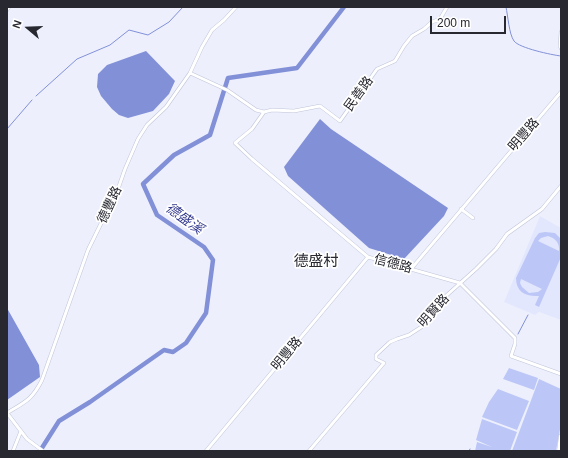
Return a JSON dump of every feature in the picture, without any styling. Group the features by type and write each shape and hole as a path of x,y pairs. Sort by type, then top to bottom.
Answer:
{"street":[{"name":"德豐路","path":"7,413 28,400 36,393 49,363 88,250 118,189 138,139 147,125 166,107 190,73 212,30 236,7"},
{"name":"民善路","path":"264,112 272,110 294,111 320,106 340,121 377,70 380,67 395,61 412,36 432,22 440,19 447,7"},
{"path":"561,32 561,48"},
{"path":"190,73 227,90 256,110 264,112"},
{"name":"明豐路","path":"411,269 561,92"},
{"name":"信德路","path":"264,112 252,129 236,143 252,159 368,258 460,283 515,338 515,344 511,356 561,374"},
{"name":"明賢路","path":"309,451 384,362 376,358 376,355 390,342 397,338 409,335 426,324 447,295 488,258 512,230 542,209 561,186"},
{"path":"461,209 473,218"},
{"name":"明豐路","path":"206,451 368,258"},
{"path":"7,413 27,439 43,451"},
{"path":"12,451 21,431"},
{"path":"559,451 561,436"}],"shaded area":[{"path":"146,51 175,81 169,94 153,111 128,118 119,115 101,96 97,87 98,74 107,65"},
{"path":"320,119 331,129 448,208 444,216 404,259 369,248 288,176 284,167"},
{"path":"540,216 561,228 561,320 539,312 535,315 504,302"},
{"path":"539,233 555,233 561,239 561,257 539,307 535,305 539,296 530,296 523,293 516,283 516,278 535,238","holes":["548,236 556,241 559,246 559,251 538,241 541,238","521,279 542,289 538,292 529,293 522,287 520,283"]},
{"path":"7,308 39,365 40,377 7,400"},
{"path":"509,368 538,378 534,390 503,379"},
{"path":"539,379 561,389 561,424 556,451 512,451"},
{"path":"498,389 529,401 517,430 482,417 489,402"},
{"path":"482,419 517,432 510,451 475,451 477,442 492,447 476,440"}],"waterway":[{"path":"36,96 77,59 110,45 129,30 148,35 169,22 183,7"},
{"name":"德盛溪","path":"40,451 59,421 90,402 164,350 173,352 186,343 206,313 213,260 204,247 157,215 143,184 174,155 210,135 228,78 297,68 344,7"},
{"path":"506,7 512,38 517,44 543,53 561,56"},
{"path":"7,129 32,100"},
{"path":"518,334 528,315"}],"district":[{"name":"德盛村","path":"316,262"}]}
